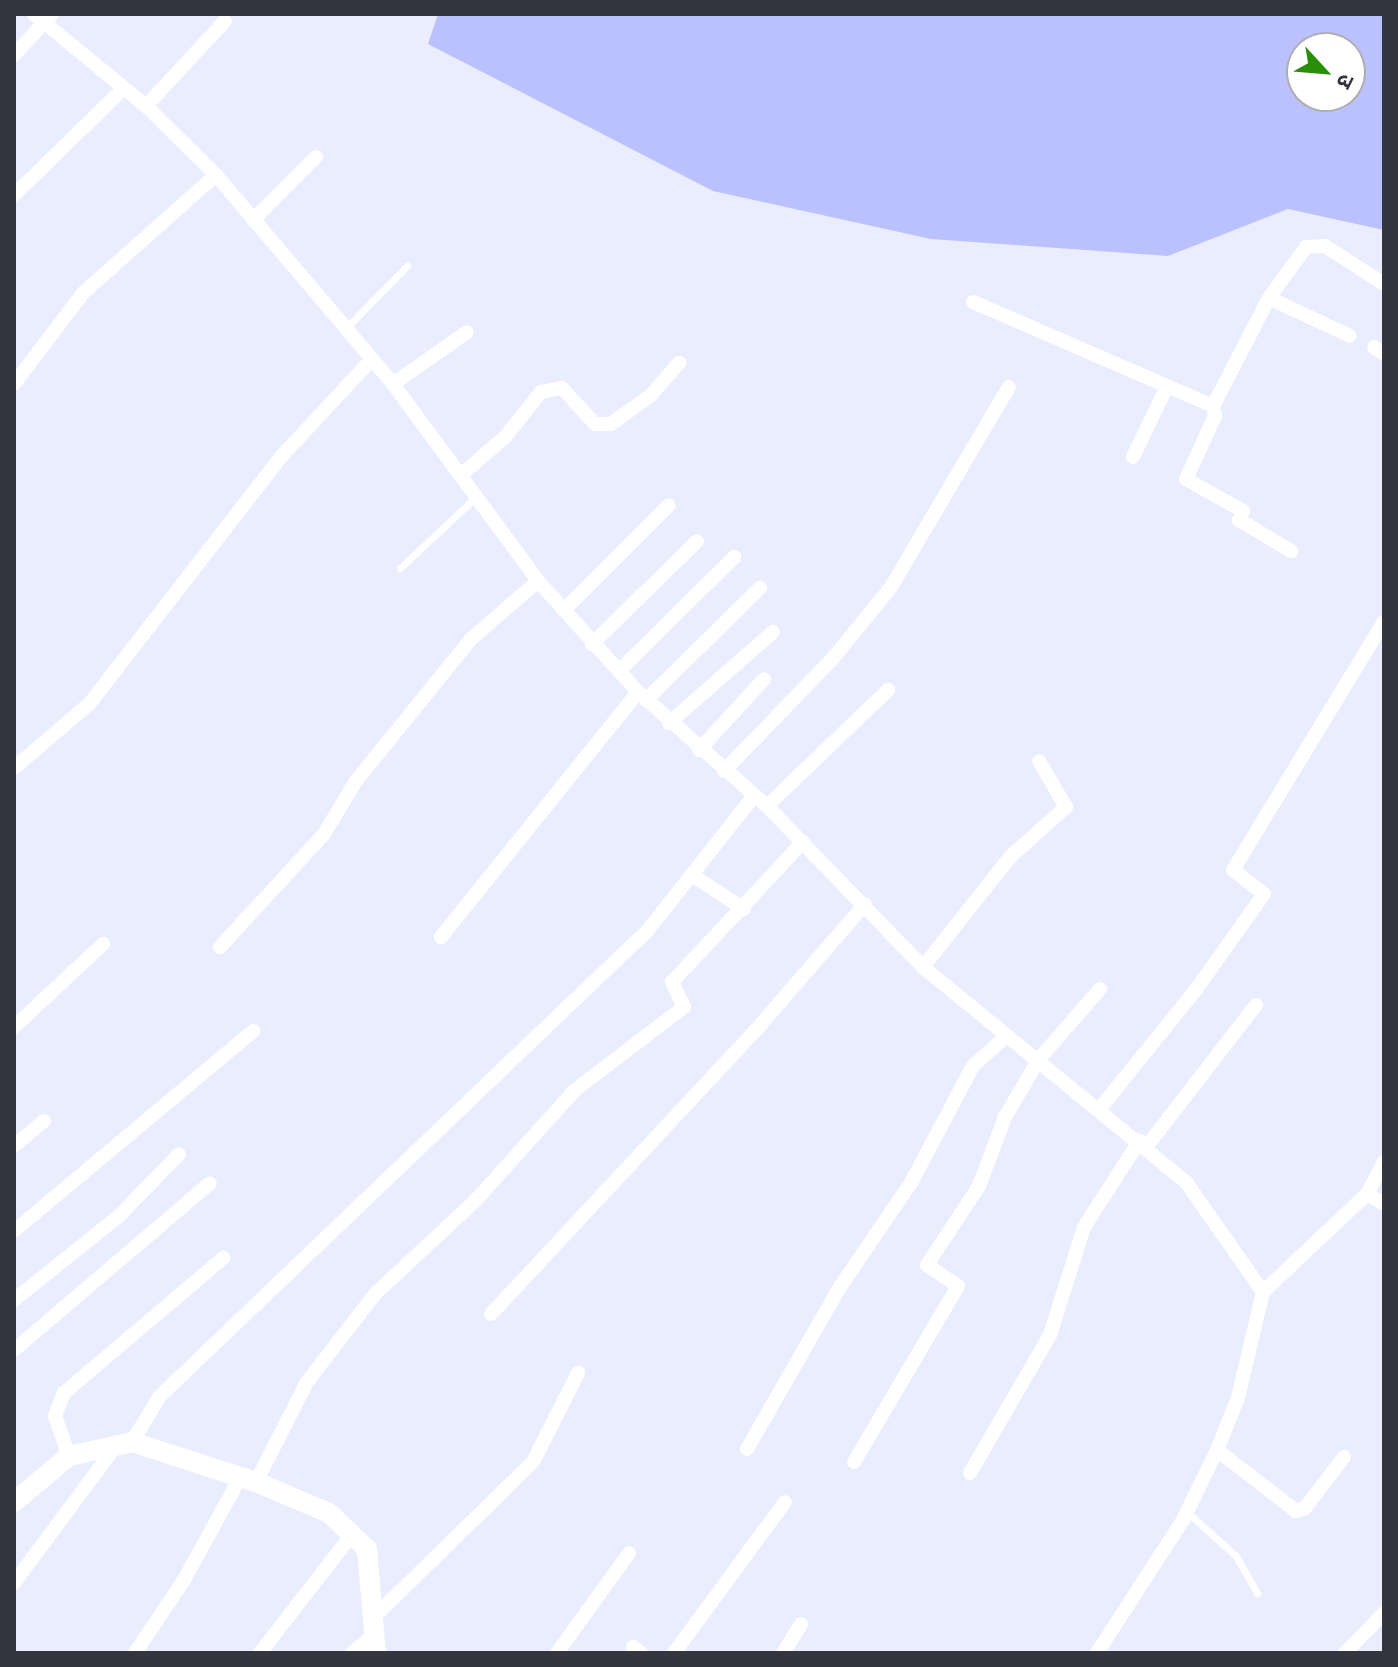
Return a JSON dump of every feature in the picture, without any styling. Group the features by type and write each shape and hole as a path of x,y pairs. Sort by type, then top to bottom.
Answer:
{"main road":[{"path":"14,1502 69,1456 125,1442 248,1479 329,1513 354,1532 367,1549 374,1636"}],"street":[{"path":"14,55 44,17 146,106 216,175 393,384 478,495 538,581 592,644 669,723 767,806 923,967 1005,1037 1101,1107 1186,1182 1263,1292"},
{"path":"146,106 225,21"},
{"path":"14,195 123,89"},
{"path":"253,220 316,157"},
{"path":"14,384 83,293 216,175"},
{"path":"1291,551 1239,520 1243,511 1186,479 1215,416 1213,406 1269,298 1306,247 1325,246 1384,284"},
{"path":"1269,298 1350,336"},
{"path":"973,302 1213,406"},
{"path":"393,384 467,332"},
{"path":"14,768 90,703 279,459 372,359"},
{"path":"461,475 505,437 541,392 562,388 595,424 611,424 651,395 679,363"},
{"path":"724,771 834,657 891,587 1009,387"},
{"path":"1133,457 1166,388"},
{"path":"564,610 669,505"},
{"path":"592,644 697,541"},
{"path":"620,670 734,557"},
{"path":"220,947 324,834 356,781 470,640 538,581"},
{"path":"441,937 642,696 760,588"},
{"path":"1101,1107 1195,991 1264,894 1233,870 1384,622"},
{"path":"669,723 773,632"},
{"path":"699,750 764,679"},
{"path":"767,806 888,690"},
{"path":"923,967 1011,856 1066,807 1039,761"},
{"path":"14,1583 160,1396 518,1059 648,930 753,797"},
{"path":"135,1653 312,1374 375,1294 475,1201 575,1090 684,1007 672,982 744,909 803,842"},
{"path":"692,875 744,909"},
{"path":"491,1314 762,1023 865,904"},
{"path":"14,1027 103,944"},
{"path":"854,1462 958,1286 927,1265 979,1186 1005,1117 1039,1059 1100,989"},
{"path":"970,1473 1050,1335 1084,1227 1143,1143 1256,1005"},
{"path":"14,1231 253,1031"},
{"path":"747,1449 838,1290 912,1181 973,1066 1005,1037"},
{"path":"14,1146 44,1121"},
{"path":"14,1300 119,1216 179,1154"},
{"path":"1097,1653 1187,1512 1217,1450 1238,1398 1263,1292 1367,1194 1384,1162"},
{"path":"14,1350 210,1183"},
{"path":"1367,1194 1384,1204"},
{"path":"69,1456 55,1416 64,1393 223,1258"},
{"path":"352,1653 374,1636 533,1462 578,1373"},
{"path":"1217,1450 1296,1511 1305,1508 1344,1457"},
{"path":"674,1653 785,1502"},
{"path":"260,1653 354,1532"},
{"path":"557,1653 629,1553"},
{"path":"1345,1653 1384,1613"},
{"path":"783,1653 801,1624"}],"lane":[{"path":"347,327 407,266"},
{"path":"400,568 478,495"},
{"path":"1187,1512 1236,1556 1257,1593"}],"shaded area":[{"path":"438,14 1384,14 1384,230 1288,209 1168,256 931,239 713,191 428,44"}]}
